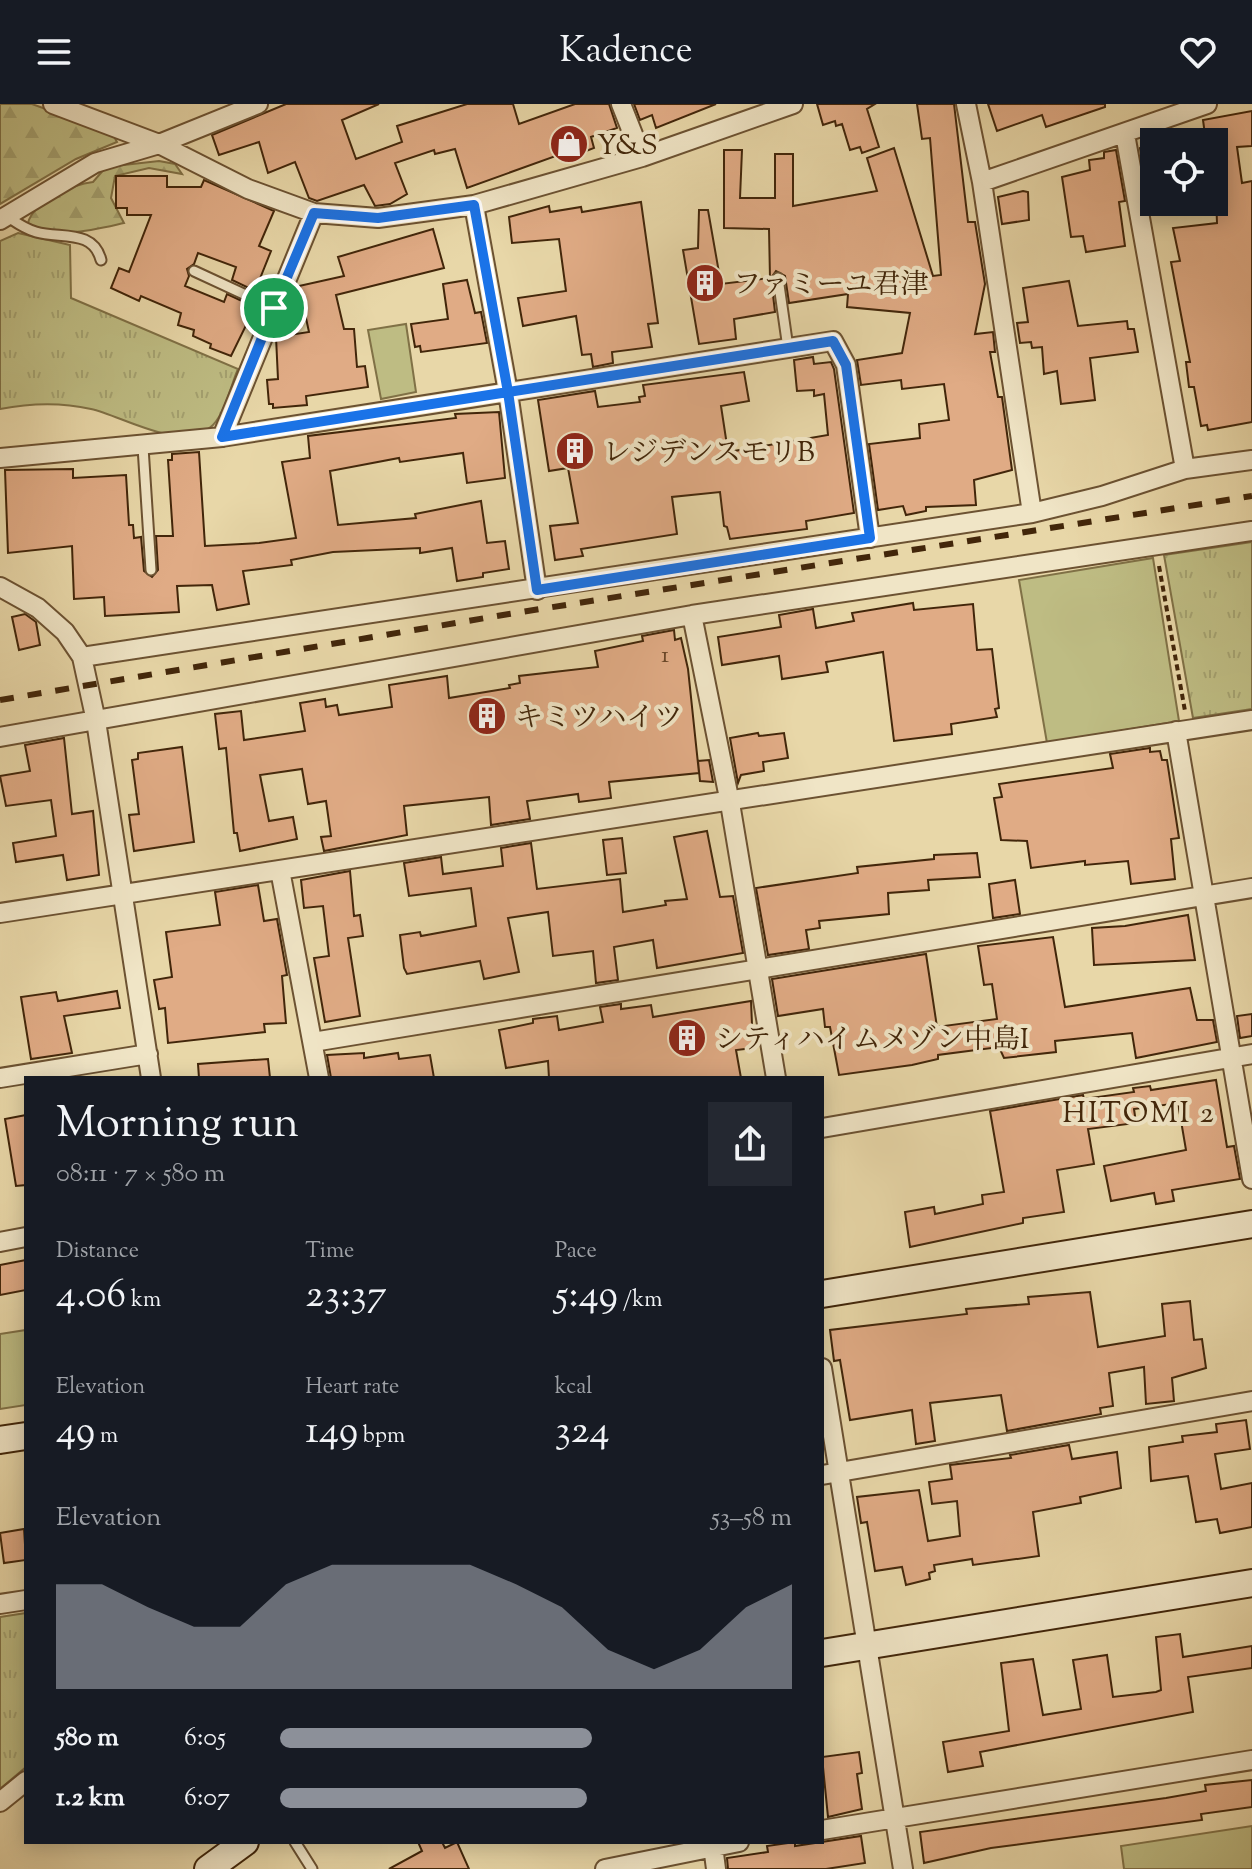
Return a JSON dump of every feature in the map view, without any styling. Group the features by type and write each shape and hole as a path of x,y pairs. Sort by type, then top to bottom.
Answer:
{"street":[{"path":"53,104 159,144 248,189 314,213 378,218 474,205 642,157 793,104"},
{"path":"4,218 95,163 159,144 258,104"},
{"path":"621,104 642,157"},
{"path":"966,104 982,182 1032,513"},
{"path":"982,182 1207,104"},
{"path":"1125,134 1185,469"},
{"path":"474,205 508,392 537,590"},
{"path":"222,437 314,213"},
{"path":"0,458 143,447 222,437 833,341 846,365 870,538"},
{"path":"82,657 1032,513 1102,496 1185,469 1252,460"},
{"path":"0,737 692,615 1252,531"},
{"path":"0,587 38,608 65,632 82,657 96,721 151,1076"},
{"path":"692,615 730,803 776,1076"},
{"path":"0,913 730,803 1252,720"},
{"path":"1183,730 1205,896 1252,1179"},
{"path":"280,870 319,1076"},
{"path":"313,1042 1252,888"},
{"path":"0,1078 148,1054"},
{"path":"824,1128 1252,1054"},
{"path":"824,1294 1252,1224"},
{"path":"0,1242 24,1237"},
{"path":"824,1392 831,1474 869,1645 903,1869"},
{"path":"831,1474 1252,1401"},
{"path":"0,1440 24,1436"},
{"path":"824,1653 1252,1583"},
{"path":"0,1604 24,1600"},
{"path":"824,1830 1252,1760"},
{"path":"0,1802 24,1783"},
{"path":"208,1869 242,1844"},
{"path":"605,1869 726,1844"},
{"path":"713,1846 716,1869"}],"lane":[{"path":"4,218 34,232 83,237 93,243 101,260"},
{"path":"194,271 274,308"},
{"path":"778,278 788,348"},
{"path":"143,447 151,570"},
{"path":"296,1844 312,1869"}],"path":[{"path":"1155,545 1183,730"}],"green space":[{"path":"0,104 32,104 112,133 117,142 76,159 0,204"},
{"path":"159,161 175,164 182,174 149,168 115,176 111,198 124,223 62,232 28,223 31,215 46,201 65,190 93,182 106,167"},
{"path":"18,233 70,245 71,298 238,369 213,425 201,433 171,435 91,409 68,405 23,405 0,409 0,241"},
{"path":"406,324 416,392 381,399 368,330"},
{"path":"1252,542 1252,709 1193,718 1164,555"},
{"path":"1153,558 1179,721 1047,743 1019,580"},
{"path":"24,1330 24,1405 0,1409 0,1334"},
{"path":"24,1613 24,1769 0,1789 0,1617"},
{"path":"1252,1826 1252,1869 1124,1869 1121,1846"}],"building":[{"path":"286,104 379,104 342,120 356,159 402,142 397,126 467,104 513,104 519,124 575,104 609,104 617,128 591,137 594,148 581,153 581,156 562,161 561,154 467,188 455,149 435,154 434,150 395,163 407,194 390,204 375,206 364,185 317,201 309,198 295,162 268,173 259,142 219,155 212,135"},
{"path":"634,104 716,104 656,128 652,115 640,120"},
{"path":"817,104 875,104 867,109 879,147 862,153 860,147 850,150 842,124 836,126 835,121 823,125"},
{"path":"917,104 954,104 968,222 975,222 985,284 975,334 993,332 995,352 990,352 998,397 1002,397 1012,470 974,480 976,505 926,507 926,511 906,515 903,506 878,510 869,444 920,438 919,424 949,420 944,384 902,389 901,380 861,385 857,360 902,353 910,313 847,307 848,294 789,303 785,276 776,271 771,278 775,312 734,319 736,339 699,344 683,250 698,248 699,210 708,210 721,284 770,278 769,229 724,228 724,150 742,150 740,198 775,198 775,154 793,154 793,206 877,191 867,158 894,148 933,276 941,275 930,138 922,139"},
{"path":"988,104 1105,104 1105,107 1046,127 1042,115 997,131"},
{"path":"1252,111 1252,146 1237,147 1242,183 1252,181 1252,422 1208,430 1207,425 1201,426 1194,387 1189,387 1186,362 1190,362 1171,262 1180,261 1173,228 1217,223 1217,216 1228,216 1228,128 1204,128 1203,120"},
{"path":"1116,150 1125,201 1119,202 1125,246 1086,252 1083,236 1071,237 1062,177 1090,170 1089,160 1104,158 1104,152"},
{"path":"116,176 167,176 167,187 201,187 204,180 274,211 259,246 271,251 255,291 232,280 236,267 198,253 194,264 187,269 189,276 185,286 224,302 227,294 255,307 231,356 210,348 211,344 193,336 194,330 178,325 181,313 141,296 139,301 111,288 119,268 129,272 151,215 127,215 127,208 116,208"},
{"path":"1028,192 1029,220 1002,224 998,197"},
{"path":"641,202 658,323 648,324 652,347 612,352 613,363 593,367 591,354 582,355 576,316 523,326 518,298 566,291 559,239 512,243 509,217 549,206 550,212 581,207 582,212"},
{"path":"433,229 444,268 336,295 344,329 354,329 357,367 365,366 368,387 306,396 307,405 273,408 273,404 269,404 267,380 278,379 276,337 309,332 299,286 344,276 338,257"},
{"path":"467,280 475,313 481,312 487,343 421,352 420,346 415,347 411,324 448,319 443,284"},
{"path":"1069,281 1078,326 1127,321 1128,329 1134,329 1138,352 1090,358 1095,400 1061,404 1057,371 1044,374 1042,347 1032,348 1031,342 1020,343 1017,323 1028,322 1023,288"},
{"path":"813,357 814,364 831,362 834,369 854,513 806,521 807,529 730,539 724,526 720,492 672,497 677,534 581,549 583,556 555,560 550,526 578,523 568,468 549,471 538,400 595,391 598,407 640,402 639,397 645,396 643,385 744,372 749,401 721,406 728,452 828,435 824,394 814,396 814,390 797,391 794,360"},
{"path":"499,412 505,478 467,483 463,453 400,462 399,458 330,471 338,525 416,518 415,514 481,501 487,543 505,541 509,569 483,573 483,577 457,581 452,548 420,553 420,548 333,552 291,560 292,565 243,571 249,604 217,610 212,585 177,586 179,612 105,616 104,597 74,599 72,546 8,553 5,470 73,469 73,478 126,475 129,525 133,525 134,538 141,537 144,571 152,577 158,570 156,536 173,536 168,460 172,460 172,454 199,452 205,546 259,543 296,538 282,462 310,458 308,436 456,418 455,414"},
{"path":"913,603 914,610 973,604 977,650 992,649 999,708 995,709 997,717 951,724 952,734 894,741 883,652 826,662 828,672 782,679 779,656 722,665 718,637 781,627 779,615 813,609 816,628 854,621 852,613"},
{"path":"25,614 36,622 40,645 19,650 12,617"},
{"path":"674,630 675,640 681,638 688,669 699,773 609,782 611,798 579,802 578,794 527,801 530,819 491,825 489,797 404,806 407,835 324,851 321,837 331,836 326,801 308,804 302,769 260,775 269,821 293,817 297,839 240,851 237,833 234,833 226,748 219,749 215,714 241,711 244,740 305,731 300,703 325,699 326,707 337,705 339,715 392,707 389,685 447,676 449,698 510,688 509,685 520,683 519,676 598,667 595,651 643,641 642,636"},
{"path":"758,733 759,736 784,733 788,758 763,762 764,771 741,775 738,783 730,738"},
{"path":"64,738 72,814 93,811 99,875 67,880 63,855 16,862 13,843 56,836 51,800 6,806 0,776 30,771 25,745"},
{"path":"182,747 194,842 134,851 129,815 139,814 132,760 138,759 138,753"},
{"path":"1150,748 1150,752 1160,751 1162,760 1167,760 1179,838 1171,839 1175,879 1131,884 1128,861 1085,865 1085,861 1031,868 1027,841 1001,840 994,798 1002,797 999,784 1113,768 1110,754"},
{"path":"709,760 713,782 700,781 698,761"},
{"path":"707,831 720,897 733,896 743,953 657,968 653,940 614,947 618,980 596,983 593,951 553,956 548,912 508,918 519,972 484,979 480,961 407,974 404,968 400,935 420,932 421,936 476,926 471,888 409,896 404,863 441,857 443,874 503,866 501,848 531,843 537,889 620,879 623,912 666,905 665,901 687,899 674,837"},
{"path":"622,838 626,873 607,875 603,840"},
{"path":"977,853 980,877 928,880 929,890 888,893 889,914 819,921 820,928 806,930 809,949 768,955 756,888 858,873 857,867 934,859 934,855"},
{"path":"350,871 354,916 360,915 363,936 348,938 360,1016 325,1022 314,958 329,956 323,906 304,908 301,880"},
{"path":"1015,880 1020,914 993,918 989,884"},
{"path":"258,885 264,921 277,919 287,975 282,976 286,1023 264,1024 265,1032 168,1043 165,1008 159,1009 154,980 172,977 166,932 220,925 215,892"},
{"path":"1188,915 1195,960 1094,965 1092,928 1125,926"},
{"path":"1053,937 1065,1007 1190,988 1197,1020 1213,1020 1217,1042 1136,1058 1132,1033 1055,1041 1056,1052 1004,1058 999,1047 938,1055 938,1059 912,1065 839,1075 830,1027 825,1027 823,1009 778,1016 772,979 926,954 937,1027 997,1019 992,984 984,985 978,946"},
{"path":"117,991 120,1008 64,1016 72,1053 31,1059 21,997 56,992 58,1001"},
{"path":"751,1001 753,1048 736,1050 741,1076 549,1076 548,1061 506,1068 499,1030 533,1023 533,1019 557,1016 559,1030 603,1022 600,1007 621,1004 621,1009 651,1005 653,1017"},
{"path":"1252,1014 1252,1036 1240,1038 1237,1016"},
{"path":"364,1053 364,1058 398,1053 399,1059 430,1055 434,1076 331,1076 327,1055"},
{"path":"268,1059 270,1076 199,1076 198,1064"},
{"path":"1216,1080 1227,1147 1234,1146 1240,1179 1172,1190 1174,1201 1156,1204 1154,1193 1111,1201 1104,1166 1186,1150 1178,1103 1134,1109 1136,1123 1088,1129 1094,1164 1057,1170 1064,1212 1023,1218 1023,1223 910,1247 905,1212 934,1207 935,1214 983,1204 982,1195 1004,1192 990,1111 1083,1095 1084,1099 1134,1092 1133,1088 1150,1086 1151,1090"},
{"path":"24,1115 24,1185 16,1186 5,1119"},
{"path":"24,1260 24,1290 0,1295 0,1265"},
{"path":"1090,1292 1098,1347 1165,1336 1162,1304 1190,1301 1194,1340 1202,1339 1206,1368 1172,1378 1174,1401 1146,1404 1144,1367 1109,1373 1113,1406 1100,1408 1101,1414 1007,1431 1001,1395 930,1403 935,1441 916,1444 912,1410 850,1420 840,1360 834,1361 830,1330 967,1314 966,1309 1029,1304 1028,1297"},
{"path":"1246,1420 1250,1449 1215,1454 1221,1489 1252,1483 1252,1527 1220,1533 1217,1519 1196,1522 1188,1476 1151,1481 1149,1447 1183,1442 1182,1436 1217,1432 1216,1424"},
{"path":"1069,1445 1072,1459 1117,1452 1121,1488 1080,1497 1081,1503 1033,1512 1039,1556 973,1565 972,1559 934,1565 935,1571 929,1573 930,1579 906,1585 902,1567 875,1571 867,1522 861,1523 857,1497 919,1490 928,1541 960,1536 957,1501 932,1504 929,1482 952,1479 950,1465 1011,1458 1010,1455"},
{"path":"24,1529 24,1560 4,1563 0,1533"},
{"path":"1180,1634 1183,1657 1252,1646 1252,1668 1188,1677 1193,1712 980,1752 983,1766 948,1772 943,1742 1009,1731 1001,1663 1033,1659 1043,1715 1081,1709 1073,1660 1107,1655 1113,1697 1156,1692 1161,1690 1156,1637"},
{"path":"859,1752 862,1773 857,1774 862,1809 828,1817 824,1757"},
{"path":"1252,1780 1252,1807 1201,1814 1202,1820 991,1848 924,1863 920,1832 1166,1798 1206,1791 1205,1785"},
{"path":"861,1836 865,1863 826,1869 728,1869 727,1858 768,1852 767,1846"},
{"path":"419,1844 443,1844 445,1848 458,1844 469,1869 389,1869 422,1851"}],"railway":[{"path":"0,700 509,614 1252,496"}],"place":[{"name":"Y&S","path":"569,144"},
{"name":"ファミーユ君津","path":"705,283"},
{"name":"レジデンスモリB","path":"575,451"},
{"name":"キミツハイツ","path":"487,716"},
{"name":"シティハイムメゾン中島I","path":"687,1038"}],"district":[{"name":"HITOMI 2","path":"1139,1112"}],"route":[{"path":"274,308 222,437 508,392 537,590 870,538 846,365 833,341 508,392 474,205 378,218 314,213 274,308"}]}
